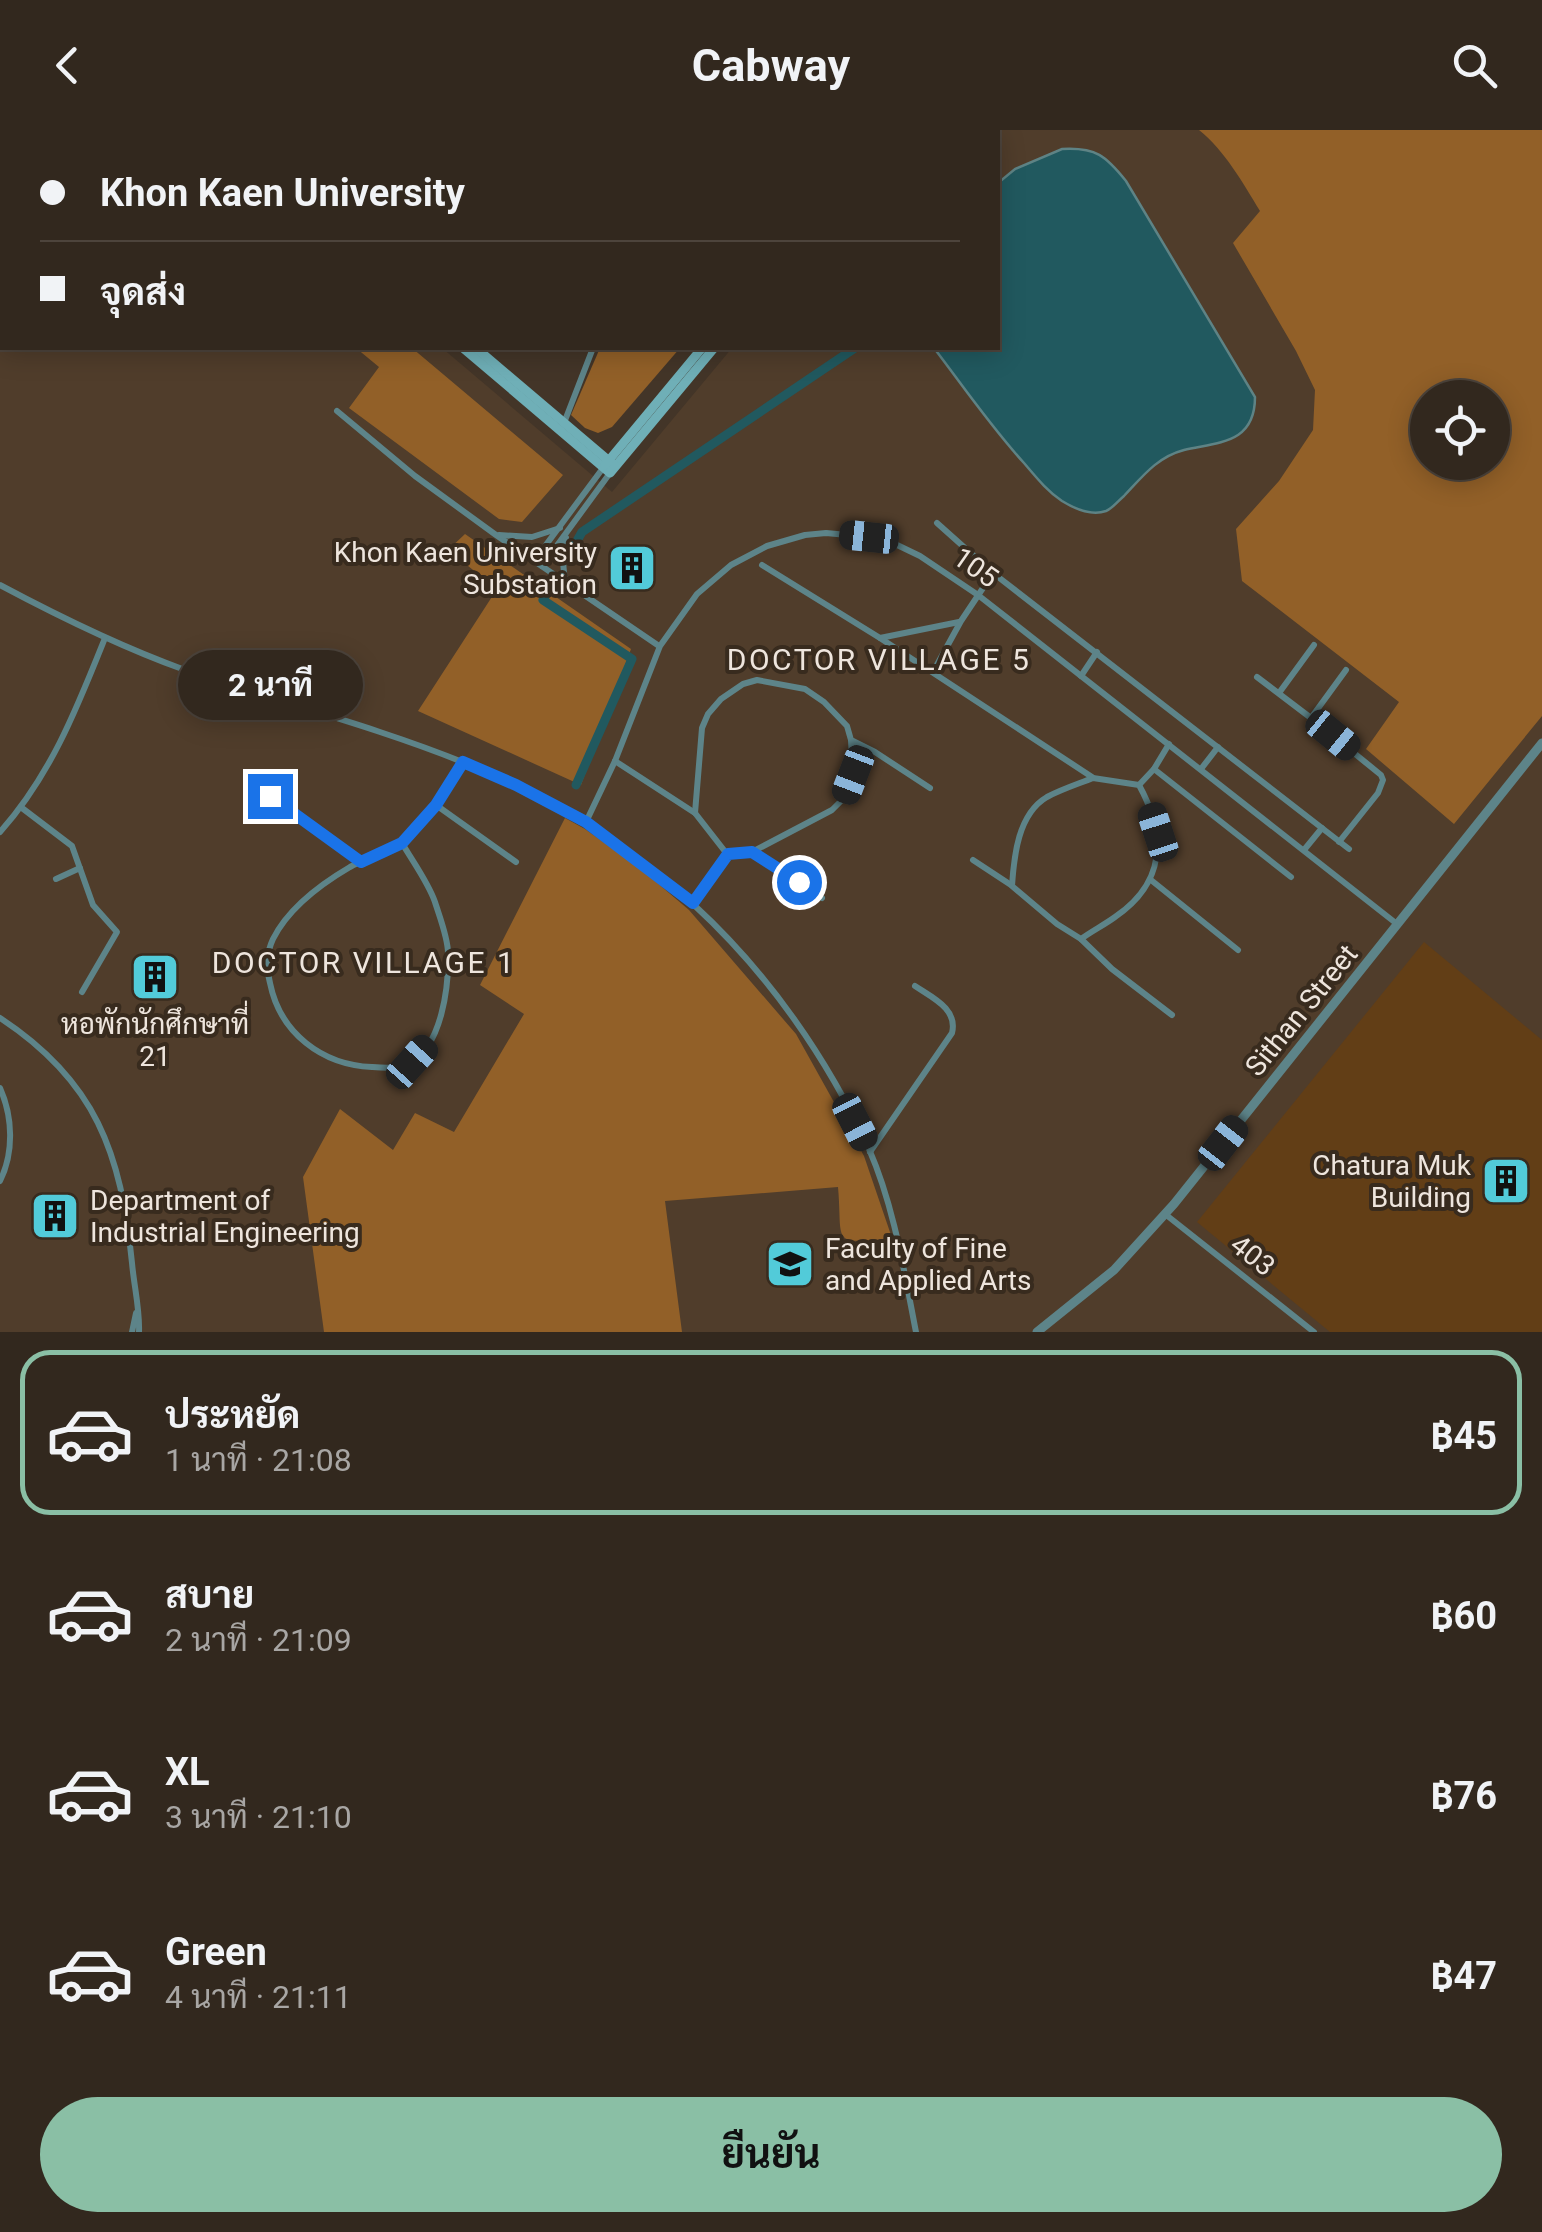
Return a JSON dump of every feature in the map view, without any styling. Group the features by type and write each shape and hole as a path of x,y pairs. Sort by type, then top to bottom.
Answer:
{"main road":[{"path":"465,350 609,467"},
{"path":"478,350 609,467"},
{"path":"609,467 700,350"},
{"path":"609,467 712,350"}],"street":[{"path":"564,423 592,350"},
{"path":"338,411 415,476 660,646"},
{"path":"538,564 609,467"},
{"path":"937,523 993,573 1349,850"},
{"path":"496,535 532,537 564,530"},
{"path":"564,530 565,582"},
{"name":"105","path":"586,822 660,646 697,594 731,565 767,546 805,535 846,534 893,543 920,556 978,595 1398,924"},
{"path":"762,565 1094,778 1140,785"},
{"path":"933,672 993,573"},
{"path":"0,585 106,638 184,670 463,762 516,785 586,822 693,903 740,952 802,1030 840,1092 870,1152 897,1238 916,1332"},
{"path":"880,638 960,622"},
{"path":"0,832 22,808 58,750 106,638"},
{"path":"1279,693 1314,646"},
{"path":"1080,676 1097,652"},
{"path":"1311,718 1346,670"},
{"path":"1257,677 1378,770 1383,780 1378,793 1339,842"},
{"path":"693,903 728,854 752,852 832,810 844,798 853,775 846,726 824,702 804,688 757,680 743,684 721,699 702,728 695,813"},
{"path":"851,740 930,788"},
{"name":"Sithan Street","path":"1037,1332 1114,1270 1165,1214 1542,743"},
{"path":"1140,785 1169,744"},
{"path":"1201,769 1218,746"},
{"path":"615,760 695,813 728,854"},
{"path":"402,843 434,898 448,950 445,997 438,1026 412,1062 392,1068 346,1064 308,1046 280,1015 267,972 268,953 296,907 349,868 402,843 436,805 463,762"},
{"path":"1154,770 1291,877"},
{"path":"1012,886 1022,830 1031,812 1046,798 1094,778"},
{"path":"1081,939 1130,906 1151,880 1158,860 1158,832 1140,785"},
{"path":"270,796 361,862"},
{"path":"436,805 516,862"},
{"path":"22,808 72,846 93,905 116,932 82,992"},
{"path":"1304,850 1322,828"},
{"path":"752,852 822,898"},
{"path":"973,860 1081,939 1112,969 1172,1014"},
{"path":"56,879 80,868"},
{"path":"1151,880 1238,950"},
{"path":"870,1152 954,1026 949,1011 915,986"},
{"path":"0,1018 49,1056 77,1086 110,1148 129,1229 137,1312 135,1332"},
{"path":"0,1088 8,1115 10,1148 0,1182"},
{"name":"403","path":"1165,1214 1314,1332"}],"shaded area":[{"path":"1000,130 1542,130 1542,1332 0,1332 0,350 444,350 612,492 730,350 1000,350"},
{"path":"1199,130 1542,130 1542,716 1454,824 1366,749 1399,702 1242,581 1236,529 1279,481 1313,430 1315,390 1233,243 1260,211 1217,148"},
{"path":"358,350 414,350 563,475 522,522 499,519 349,408 379,367"},
{"path":"599,350 678,350 612,427 598,433 585,428 571,415"},
{"path":"465,534 631,649 581,785 418,711 497,589 448,550"},
{"path":"565,818 641,869 689,910 796,1034 864,1156 892,1238 858,1241 843,1236 838,1187 665,1201 682,1332 324,1332 303,1177 340,1109 393,1150 415,1113 454,1132 524,1014 480,985"},
{"path":"1424,942 1542,1040 1542,1332 1330,1332 1197,1222"}],"water":[{"path":"1062,149 1084,150 1112,165 1126,181 1255,397 1249,424 1242,432 1166,457 1106,511 1072,507 1047,488 1000,435 936,350 1000,350 1000,181 1015,169"}],"waterway":[{"path":"566,560 582,532 852,350"},
{"path":"553,582 543,600 632,659 576,785"}],"place":[{"name":"Khon Kaen University Substation","path":"632,568"},
{"name":"หอพักนักศึกษาที่ 21","path":"155,977"},
{"name":"Chatura Muk Building","path":"1506,1181"},
{"name":"Department of Industrial Engineering","path":"55,1216"},
{"name":"Faculty of Fine and Applied Arts","path":"790,1264"}],"district":[{"name":"DOCTOR VILLAGE 5","path":"879,660"},
{"name":"DOCTOR VILLAGE 1","path":"364,963"}],"route":[{"path":"270,796 361,862 402,843 436,805 463,762 586,822 693,903 728,854 752,852 799,882"}]}
